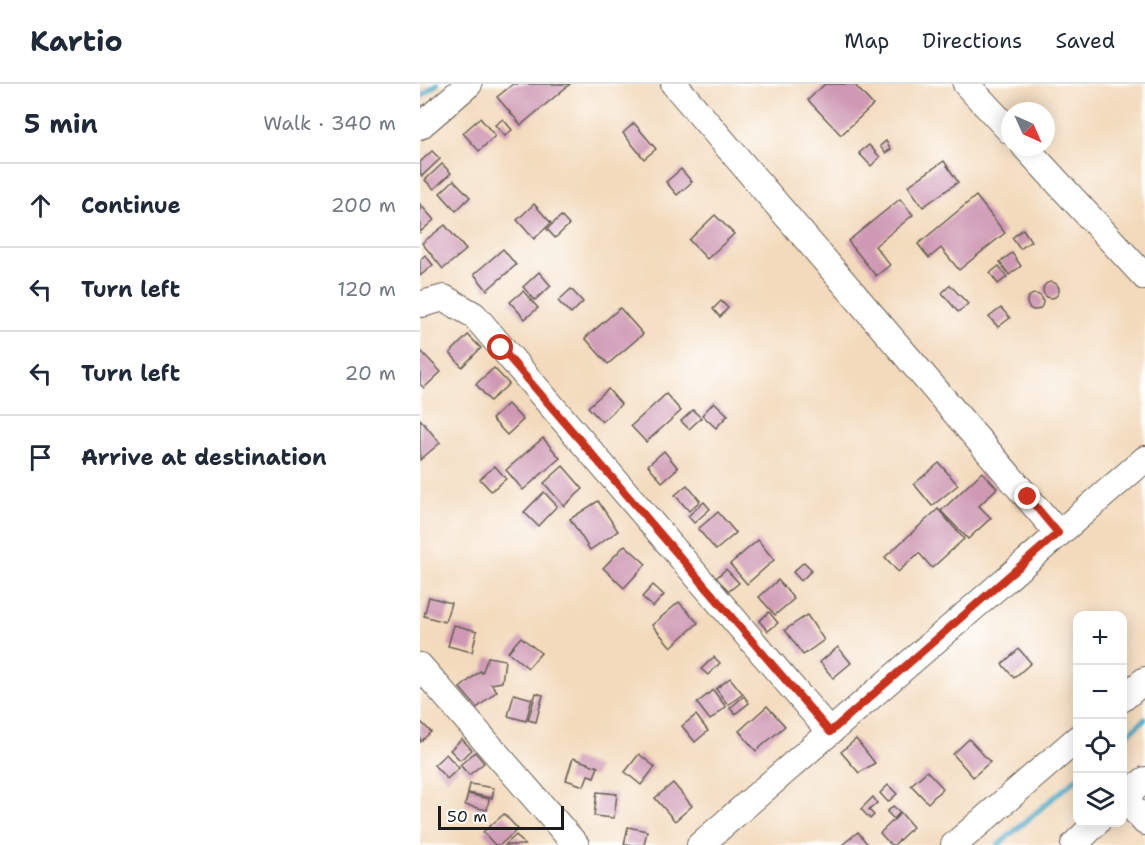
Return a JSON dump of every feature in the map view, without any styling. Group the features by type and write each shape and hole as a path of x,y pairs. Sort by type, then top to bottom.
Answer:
{"street":[{"path":"420,126 469,84"},
{"path":"674,84 1058,533"},
{"path":"966,84 1001,121"},
{"path":"1033,156 1145,277"},
{"path":"421,305 444,298 474,315 830,732"},
{"path":"700,845 1145,459"},
{"path":"420,666 576,845"},
{"path":"1127,695 1145,680"},
{"path":"954,845 1073,741"},
{"path":"1127,794 1145,780"},
{"path":"1127,802 1145,822"},
{"path":"1074,845 1092,827"}],"building":[{"path":"513,84 570,84 521,125 497,97"},
{"path":"825,84 854,84 873,105 841,135 808,100"},
{"path":"480,118 495,136 479,151 463,133"},
{"path":"503,119 512,130 505,136 495,125"},
{"path":"634,123 656,149 644,159 623,133"},
{"path":"886,141 891,149 885,153 880,146"},
{"path":"869,145 880,157 871,166 859,153"},
{"path":"432,151 440,159 422,176 420,162"},
{"path":"944,161 958,182 923,207 908,186"},
{"path":"442,164 451,173 434,189 425,180"},
{"path":"681,169 692,182 677,195 666,182"},
{"path":"454,180 470,197 456,211 440,193"},
{"path":"976,196 1005,233 959,270 941,248 929,258 918,244"},
{"path":"900,199 913,215 875,246 890,265 876,276 848,241"},
{"path":"420,204 434,220 420,232"},
{"path":"534,204 551,223 534,239 517,220"},
{"path":"715,215 734,234 707,259 689,240"},
{"path":"561,216 569,225 555,238 547,229"},
{"path":"445,225 466,250 443,269 422,243"},
{"path":"1023,229 1031,241 1020,249 1012,238"},
{"path":"503,249 516,265 487,290 474,274"},
{"path":"1012,253 1021,266 1009,275 1000,262"},
{"path":"425,255 433,265 420,276 420,260"},
{"path":"999,266 1007,277 998,284 990,273"},
{"path":"539,272 551,286 535,300 523,287"},
{"path":"1051,282 1057,284 1059,290 1057,296 1051,298 1045,296 1043,290 1045,284"},
{"path":"950,285 968,304 958,312 942,293"},
{"path":"571,289 583,302 571,314 558,301"},
{"path":"523,291 538,308 525,319 510,302"},
{"path":"1035,294 1043,302 1035,310 1027,302"},
{"path":"721,301 728,308 720,317 713,309"},
{"path":"620,308 643,334 608,364 585,338"},
{"path":"1001,308 1010,318 998,327 989,317"},
{"path":"468,335 481,348 462,367 450,353"},
{"path":"420,350 441,372 424,388 420,384"},
{"path":"494,368 509,384 490,401 476,384"},
{"path":"608,389 621,404 602,422 588,407"},
{"path":"666,394 681,411 646,442 631,426"},
{"path":"714,402 728,415 716,428 702,415"},
{"path":"508,404 523,420 507,435 492,419"},
{"path":"693,410 701,418 689,429 681,421"},
{"path":"420,419 440,443 420,460"},
{"path":"543,438 560,458 523,490 506,470"},
{"path":"664,451 678,468 662,482 648,465"},
{"path":"939,463 958,485 932,506 914,484"},
{"path":"495,466 506,479 491,491 480,479"},
{"path":"563,466 583,489 564,506 544,483"},
{"path":"982,472 997,488 979,506 991,518 968,539 941,511"},
{"path":"687,485 700,501 689,511 675,495"},
{"path":"544,492 557,506 538,526 524,512"},
{"path":"598,501 618,531 590,550 570,519"},
{"path":"704,502 710,509 694,523 688,516"},
{"path":"938,509 964,539 932,568 919,553 898,572 885,557"},
{"path":"718,512 736,533 716,550 698,529"},
{"path":"758,540 774,560 747,584 730,564"},
{"path":"625,545 646,564 624,588 603,568"},
{"path":"804,562 812,570 801,581 793,572"},
{"path":"726,569 739,583 729,591 716,578"},
{"path":"778,580 794,599 775,615 759,597"},
{"path":"653,585 664,595 653,607 642,597"},
{"path":"429,597 451,603 445,622 424,616"},
{"path":"679,602 698,623 671,647 652,625"},
{"path":"769,612 778,623 768,631 759,621"},
{"path":"807,615 824,640 803,655 785,630"},
{"path":"454,625 477,631 472,652 448,646"},
{"path":"521,637 541,653 528,668 508,652"},
{"path":"838,647 851,663 833,678 820,662"},
{"path":"1019,649 1031,663 1014,678 1002,664"},
{"path":"488,657 505,660 502,682 491,684 497,691 477,708 460,688 480,671 482,673"},
{"path":"714,657 720,663 708,675 701,669"},
{"path":"730,678 743,694 728,705 716,689"},
{"path":"713,690 726,707 710,720 697,703"},
{"path":"536,693 543,695 536,722 528,720"},
{"path":"514,694 532,699 526,721 508,716"},
{"path":"744,696 749,703 735,714 730,708"},
{"path":"767,706 785,726 756,751 739,731"},
{"path":"696,715 708,731 695,742 682,726"},
{"path":"420,721 431,732 420,742"},
{"path":"462,739 472,750 460,760 450,750"},
{"path":"856,739 875,763 859,773 841,752"},
{"path":"969,739 990,762 973,777 953,754"},
{"path":"475,752 484,763 469,775 460,765"},
{"path":"446,754 459,768 447,779 434,765"},
{"path":"639,754 655,767 641,785 625,772"},
{"path":"573,758 598,767 594,777 588,775 584,786 566,780"},
{"path":"927,771 943,788 928,803 911,785"},
{"path":"673,783 692,806 675,821 655,798"},
{"path":"470,784 494,788 492,798 468,793"},
{"path":"888,785 897,794 888,802 880,793"},
{"path":"597,792 617,794 614,818 594,816"},
{"path":"468,794 489,799 487,810 465,805"},
{"path":"873,797 877,803 869,810 874,815 870,819 861,809"},
{"path":"893,806 900,812 894,819 887,812"},
{"path":"901,813 913,827 894,845 891,845 880,833"},
{"path":"504,814 518,829 500,845 495,845 483,832"},
{"path":"628,827 647,831 644,845 624,845"},
{"path":"858,832 868,845 842,845"},
{"path":"516,835 525,845 505,845"}],"waterway":[{"path":"420,98 437,84"},
{"path":"1127,735 1145,719"},
{"path":"998,845 1073,781"}],"route":[{"path":"501,348 830,732 1058,533 1028,497"}]}
